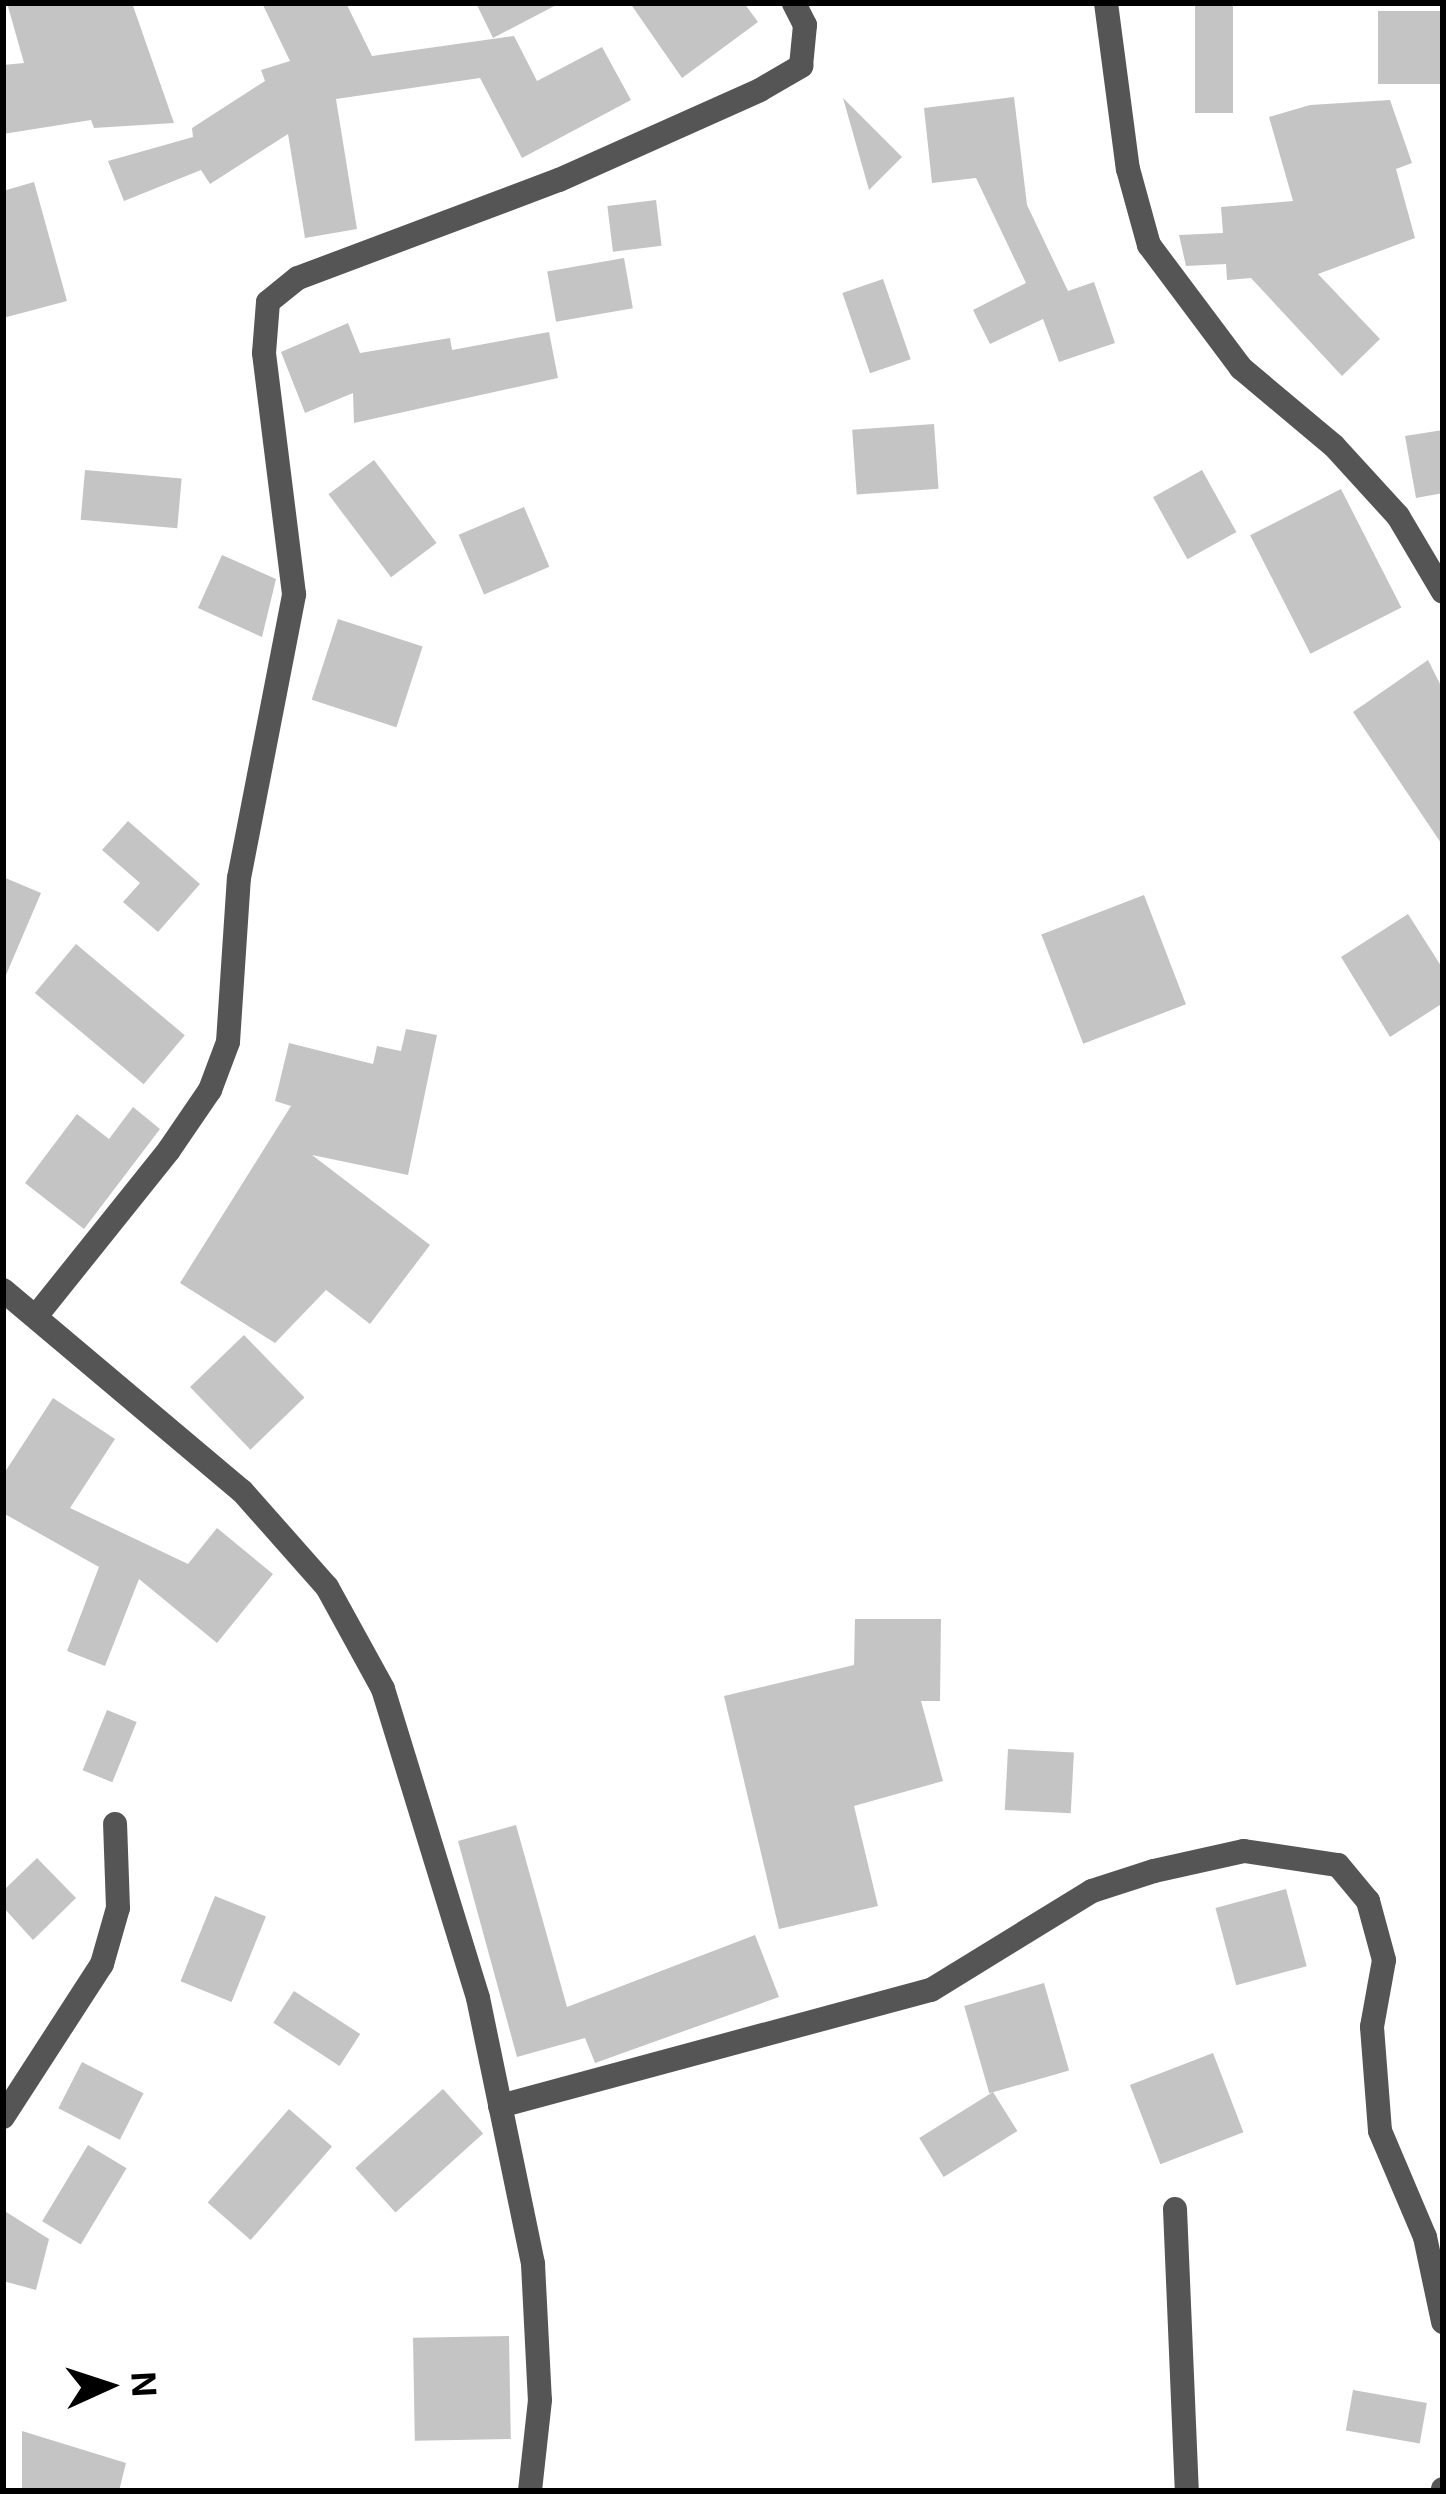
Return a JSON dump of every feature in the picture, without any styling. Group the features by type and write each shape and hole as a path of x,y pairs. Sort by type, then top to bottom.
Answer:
{"street":[{"path":"37,1315 169,1150 210,1090 228,1042 239,878 294,594 264,353 268,302 298,278 559,181 760,90 801,66 805,25 794,3"},
{"path":"1106,3 1128,169 1149,245 1241,368 1334,446 1398,516 1443,592"},
{"path":"3,1290 242,1491 327,1586 383,1689 423,1802 500,2106 533,2264 540,2400 530,2491"},
{"path":"3,2116 102,1964 118,1908 115,1824"},
{"path":"500,2106 931,1990 1092,1891 1154,1871 1244,1851 1339,1865 1368,1901 1384,1960 1372,2026 1380,2131 1425,2237 1443,2322"},
{"path":"1174,2209 1187,2491"}],"building":[{"path":"7,3 132,3 174,123 94,128 91,120 3,134 3,65 24,63"},
{"path":"262,3 346,3 372,56 514,36 537,81 602,47 631,100 522,158 480,78 336,99 357,229 305,238 288,134 210,184 201,170 124,201 108,161 193,137 192,128 265,81 261,70 290,61"},
{"path":"476,3 560,3 493,38"},
{"path":"630,3 744,3 758,22 682,78"},
{"path":"1195,3 1233,3 1233,113 1195,113"},
{"path":"1378,11 1443,11 1443,84 1378,84"},
{"path":"1014,97 1027,205 1068,291 1094,282 1115,343 1059,362 1043,319 990,344 973,310 1026,283 976,178 932,183 924,108"},
{"path":"843,98 902,157 869,190"},
{"path":"1390,100 1412,163 1396,169 1415,238 1318,274 1380,339 1342,376 1251,278 1227,280 1226,264 1186,266 1179,235 1223,233 1221,207 1293,201 1269,117 1310,105"},
{"path":"34,182 67,301 3,318 3,191"},
{"path":"656,200 662,246 613,252 607,206"},
{"path":"624,258 633,308 556,322 547,272"},
{"path":"883,279 911,359 870,373 842,293"},
{"path":"348,323 360,353 450,338 452,350 549,332 558,378 354,423 353,393 305,413 281,352"},
{"path":"934,424 939,489 857,495 852,430"},
{"path":"1443,430 1443,493 1416,498 1405,436"},
{"path":"374,460 437,543 391,577 328,494"},
{"path":"85,470 182,478 177,528 81,520"},
{"path":"1202,470 1236,532 1187,559 1153,497"},
{"path":"1341,489 1401,608 1310,654 1250,535"},
{"path":"524,507 549,567 484,595 459,535"},
{"path":"222,555 276,579 262,637 198,608"},
{"path":"338,619 423,647 396,727 312,700"},
{"path":"1428,660 1443,690 1443,846 1353,712"},
{"path":"128,821 200,884 158,932 123,902 140,883 102,850"},
{"path":"3,877 41,893 3,982"},
{"path":"1144,895 1186,1004 1083,1044 1041,934"},
{"path":"1408,914 1443,969 1443,1003 1390,1037 1341,957"},
{"path":"76,944 185,1035 144,1084 35,993"},
{"path":"406,1029 437,1035 408,1175 312,1155 430,1245 370,1324 326,1290 275,1343 180,1283 291,1106 275,1101 289,1043 373,1064 377,1046 401,1051"},
{"path":"133,1107 160,1129 84,1229 25,1183 77,1114 109,1139"},
{"path":"244,1335 304,1398 250,1450 190,1387"},
{"path":"53,1398 115,1439 70,1508 188,1564 217,1528 273,1574 217,1643 139,1579 105,1666 67,1651 99,1567 3,1513 3,1475"},
{"path":"855,1619 941,1619 940,1701 921,1701 943,1781 854,1806 878,1906 779,1929 724,1696 854,1665"},
{"path":"107,1710 137,1722 112,1782 83,1770"},
{"path":"1008,1749 1074,1752 1071,1813 1005,1810"},
{"path":"516,1825 567,2007 755,1935 779,1997 595,2063 585,2038 517,2057 458,1841"},
{"path":"37,1858 76,1898 33,1940 3,1907 3,1891"},
{"path":"1286,1889 1307,1966 1236,1985 1215,1908"},
{"path":"215,1896 266,1917 232,2002 181,1981"},
{"path":"1044,1983 1069,2070 989,2093 964,2006"},
{"path":"294,1991 360,2034 340,2066 273,2023"},
{"path":"1213,2053 1243,2132 1160,2164 1130,2085"},
{"path":"82,2062 143,2093 120,2140 58,2108"},
{"path":"443,2089 483,2134 395,2213 355,2168"},
{"path":"993,2092 1017,2131 944,2177 919,2138"},
{"path":"289,2109 332,2146 251,2240 208,2203"},
{"path":"88,2145 127,2168 81,2244 42,2221"},
{"path":"3,2210 49,2239 36,2290 3,2281"},
{"path":"509,2336 511,2439 415,2441 413,2338"},
{"path":"1353,2390 1427,2403 1420,2443 1346,2430"},
{"path":"22,2431 126,2463 119,2491 22,2491"}]}
